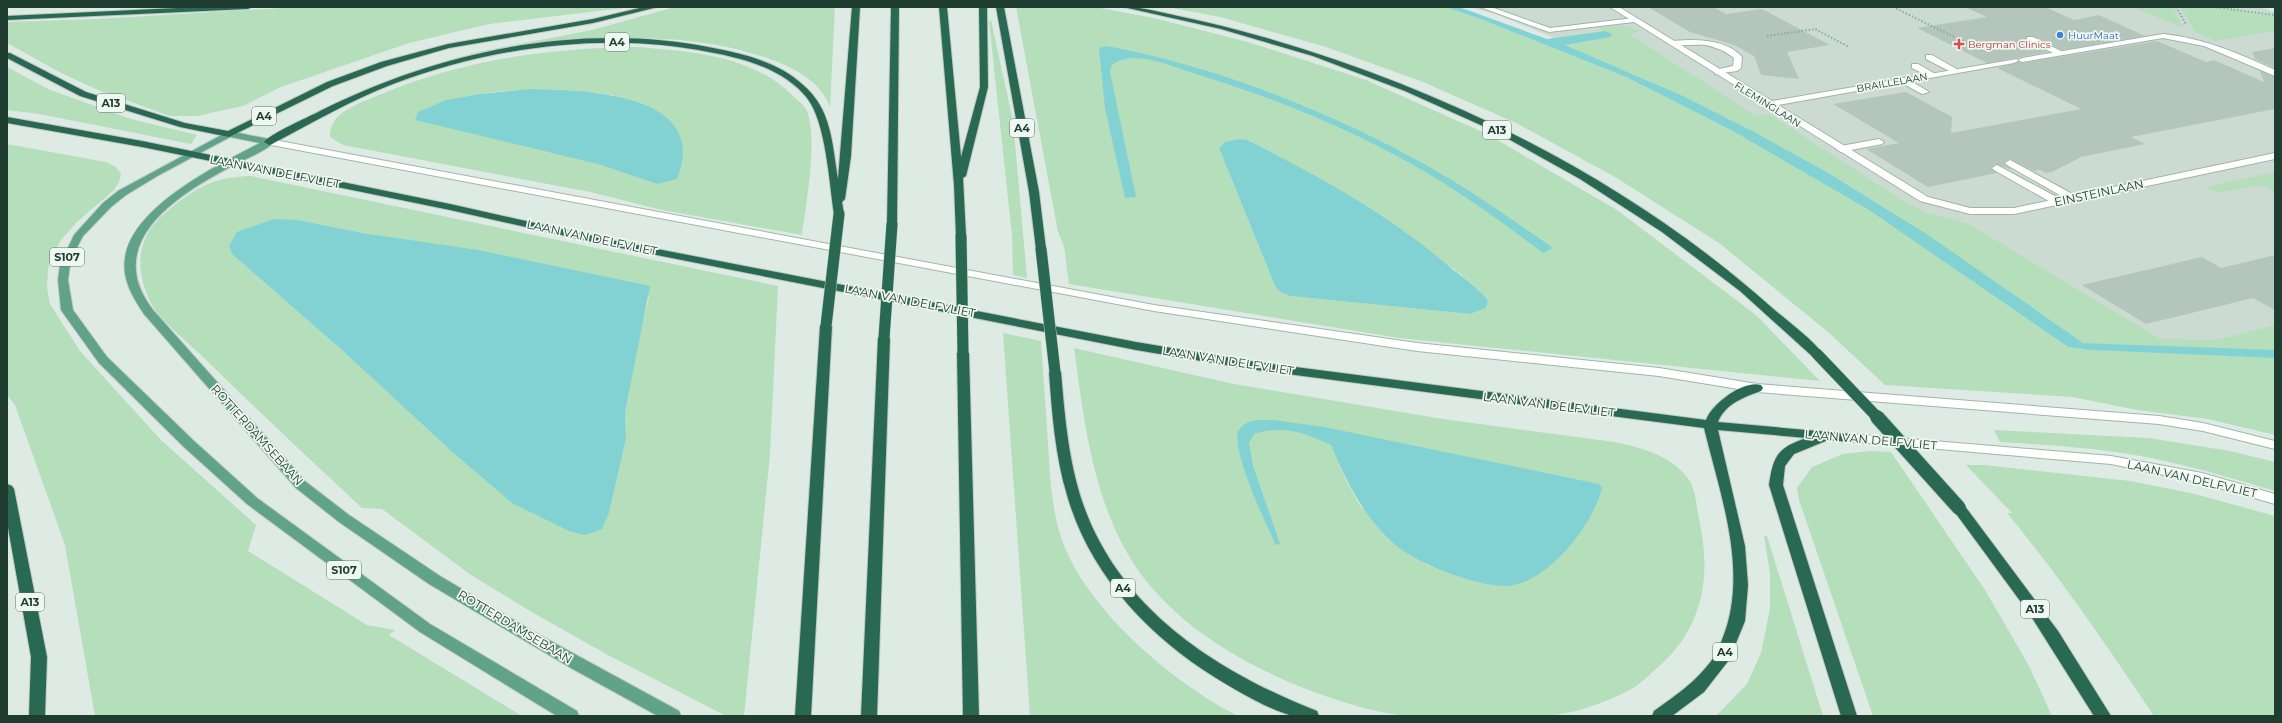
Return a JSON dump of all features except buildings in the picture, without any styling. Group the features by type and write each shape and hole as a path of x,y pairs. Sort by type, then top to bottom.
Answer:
{"highway":[{"path":"7,18 248,7"},
{"name":"A4","path":"229,134 330,84 384,64 448,46 593,21 654,7"},
{"name":"A4","path":"803,716 826,326 846,156 856,7"},
{"path":"869,716 884,338 892,224 895,112 895,7"},
{"path":"943,7 959,185 967,592 972,716"},
{"path":"959,185 984,87 983,7"},
{"name":"A4","path":"1000,7 1034,192 1055,372 1059,422 1070,481 1079,512 1093,542 1114,578 1138,607 1171,639 1203,662 1238,683 1280,704 1311,716"},
{"name":"A13","path":"1127,7 1214,26 1302,51 1416,92 1481,122 1555,161 1654,221 1689,246 1760,302 1817,354 1959,508 2015,580 2072,663 2103,716"},
{"name":"A4","path":"269,142 367,91 406,76 446,64 512,51 575,43 644,42 685,45 721,51 760,63 780,72 811,96 819,107 823,119 839,214"},
{"name":"A13","path":"7,55 83,94 182,125 229,134"},
{"name":"LAAN VAN DELFVLIET","path":"7,120 442,205 611,243 1136,346 1264,367 1534,403 1710,424 1851,438"},
{"path":"1710,424 1713,415 1722,405 1736,396 1757,388"},
{"name":"A4","path":"1660,716 1679,705 1704,682 1722,659 1735,631 1742,600 1741,562 1738,540 1710,424"},
{"path":"1849,716 1776,485 1778,466 1790,451 1805,443 1819,440 1851,438"},
{"name":"A13","path":"7,489 20,550 39,657 37,716"}],"main road":[{"path":"1484,7 1549,30 1634,20"},
{"name":"FLEMINGLAAN","path":"1614,7 1924,199"},
{"name":"BRAILLELAAN","path":"1769,104 2163,36 2177,36 2207,44 2275,73"},
{"path":"2030,39 2061,53"},
{"path":"1671,43 1692,41 1707,43 1732,51 1738,57 1737,68 1718,72"},
{"path":"1929,57 1956,71"},
{"path":"1915,66 1933,75"},
{"path":"1903,80 1925,92"},
{"path":"229,134 1154,308 1416,348 1660,372 1757,388 2159,420 2203,427 2275,445"},
{"name":"S107","path":"229,134 122,193 93,218 79,235 65,265 63,280 67,310 103,360 190,444 252,501 425,628 571,716"},
{"name":"ROTTERDAMSEBAAN","path":"269,142 190,186 163,206 142,231 134,245 130,261 132,279 140,300 168,336 186,354 301,485 323,503 397,555 549,649 673,716"},
{"path":"1841,149 1879,142"},
{"name":"EINSTEINLAAN","path":"1924,199 1970,211 2014,211 2275,156"},
{"path":"2062,201 2001,166 2062,201"},
{"name":"LAAN VAN DELFVLIET","path":"1851,438 2111,460 2202,478 2275,499"}],"path":[{"path":"1893,7 2014,61"},
{"path":"2213,7 2275,15"},
{"path":"1767,36 1815,29 1849,47"}],"shaded area":[{"path":"1470,7 2260,7 2275,12 2275,371 2113,367 1624,66 1495,14"}],"green space":[{"path":"299,7 632,7 489,24 409,43 281,87 243,106 197,116 170,116 98,90 63,74 7,43 7,22 97,19"},
{"path":"675,7 835,7 830,107 826,97 812,81 784,64 727,47 689,41 652,38 614,38 538,44 462,55 592,30"},
{"path":"1016,7 1095,7 1154,18 1248,42 1366,80 1487,134 1617,210 1756,315 1820,381 1399,338 1069,284 1064,246 1058,232","holes":["1238,139 1454,269 1478,289 1488,300 1486,308 1470,314 1290,296 1275,286 1219,148 1225,142"]},
{"path":"1167,7 1445,7 1478,18 1626,77 1733,131 1869,210 2068,347 2090,350 2275,358 2275,435 2208,419 2137,410 2073,397 1885,385 1828,332 1719,243 1615,177 1516,123 1423,82 1326,47 1220,17"},
{"path":"2133,7 2172,7 2184,28"},
{"path":"2190,7 2236,10 2275,16 2275,31 2215,41 2195,32 2181,8"},
{"path":"991,20 1013,121 1027,278 1013,275 1012,236 989,21"},
{"path":"1621,25 1643,31 1629,34 1756,116 1769,114 1905,202 1927,213 1969,224 2160,339 2217,340 2275,325 2275,350 2083,343 1876,202 1830,174 1756,133 1683,96 1564,45 1611,37 1613,36 1597,28"},
{"path":"636,47 698,53 719,58 739,63 758,71 776,82 792,95 807,111 810,124 810,172 802,235 662,210 590,192 343,145 330,137 334,122 344,111 367,100 437,74 502,59 568,50","holes":["529,89 566,90 613,95 657,184 433,106 456,98 480,94"]},
{"path":"7,67 48,89 131,119 197,135 191,144 39,114 7,110"},
{"path":"7,144 106,162 116,167 121,174 119,182 114,190 77,222 61,240 51,259 48,270 47,288 50,304 80,351 161,440 256,525 248,551 367,625 395,630 389,635 522,716 95,716 65,545 15,405 7,395"},
{"path":"2275,172 2275,192 2259,185 2218,193 2206,187"},
{"path":"251,176 778,286 770,454 744,716 726,716 606,654 530,611 471,575 382,509 362,508 161,317 153,307 143,282 140,258 147,235 154,224 164,214 194,191 214,182 237,177","holes":["298,220 363,233 501,255 649,297 640,333 625,412 626,439 609,513 450,450 344,352 233,255"]},
{"path":"1003,333 1041,341 1049,467 1053,502 1061,537 1073,564 1089,590 1110,616 1134,641 1159,664 1186,684 1238,716 1030,716"},
{"path":"1074,348 1234,384 1443,419 1614,442 1634,446 1654,453 1680,469 1690,481 1694,491 1703,540 1704,581 1700,601 1694,619 1684,637 1672,653 1635,687 1604,702 1580,710 1557,715 1438,717 1399,715 1352,704 1316,693 1281,678 1246,661 1213,641 1182,618 1156,592 1134,564 1120,540 1109,514 1092,460","holes":["1331,445 1514,585 1492,584 1427,565 1360,506 1345,478"]},
{"path":"1994,430 2149,438 2230,451 2275,462 2275,491 2211,472 2146,457 2092,449 2000,442"},
{"path":"1870,451 1891,452 1985,590 2029,666 2052,716 1873,716 1799,500 1797,488 1812,467 1843,454"},
{"path":"1966,465 1984,465 2130,481 2195,494 2275,516 2275,716 2154,716 2101,638 2027,537 2007,513 2012,513"},
{"path":"1764,536 1767,536 1823,716 1716,716 1747,684 1761,653 1770,609 1770,573"}],"water":[{"path":"1445,7 1459,7 1547,39 1605,31 1612,34 1611,37 1565,45 1683,96 1756,133 1830,174 1928,235 2083,343 2275,350 2275,358 2090,350 2068,347 1869,210 1733,131 1626,77 1478,18"},
{"path":"1107,46 1147,54 1225,77 1264,90 1340,122 1377,139 1449,179 1553,248 1543,253 1493,216 1442,182 1353,134 1260,95 1142,58 1131,58 1120,61 1112,65 1110,72 1136,197 1125,198 1105,108 1099,48"},
{"path":"529,89 580,91 609,95 636,102 660,113 676,128 683,150 677,179 657,184 598,164 415,120 418,112 446,100 479,94"},
{"path":"1238,139 1247,140 1327,182 1404,231 1484,295 1488,300 1486,308 1470,314 1290,296 1281,292 1275,286 1219,148 1225,142"},
{"path":"274,219 298,220 363,233 478,250 650,286 625,412 626,439 609,513 602,529 585,535 569,531 512,503 450,450 344,352 233,255 229,246 237,232"},
{"path":"1254,420 1273,420 1324,427 1599,484 1602,488 1590,517 1580,532 1569,547 1543,572 1514,585 1502,586 1488,584 1437,569 1398,547 1376,525 1358,500 1331,445 1303,433 1294,431 1265,431 1254,434 1249,443 1253,466 1280,544 1276,545 1250,487 1239,452 1237,439 1239,430 1246,423"}],"place":[{"name":"HuurMaat","path":"2060,35"},
{"name":"Bergman Clinics","path":"1959,44"}]}
